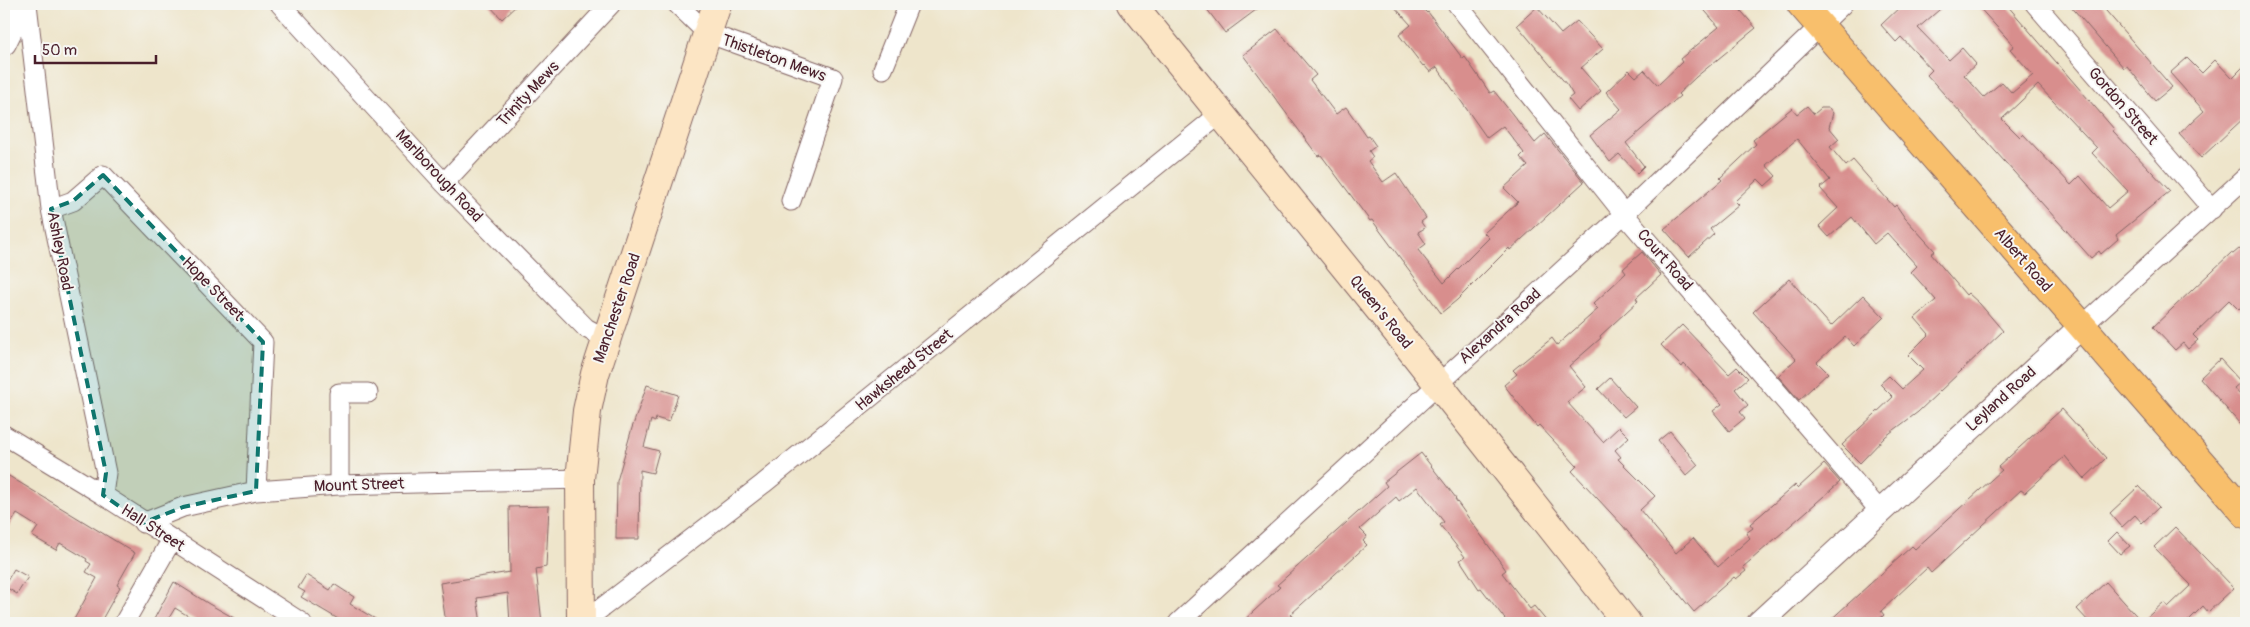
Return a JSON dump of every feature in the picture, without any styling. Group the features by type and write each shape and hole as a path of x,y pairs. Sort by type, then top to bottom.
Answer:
{"highway":[{"name":"Albert Road","path":"1800,4 2246,514"}],"main road":[{"name":"Manchester Road","path":"581,619 580,479 589,404 606,339 662,176 717,4"},
{"name":"Queen's Road","path":"1132,4 1438,383 1627,623"}],"street":[{"path":"4,43 23,4"},
{"name":"Ashley Road","path":"27,4 52,209 106,473 103,495"},
{"name":"Marlborough Road","path":"280,4 444,183 586,328 606,339"},
{"name":"Trinity Mews","path":"444,183 612,4"},
{"path":"677,4 707,34"},
{"path":"883,69 909,4"},
{"name":"Court Road","path":"1457,4 1624,214 1880,511"},
{"name":"Alexandra Road","path":"1178,623 1624,214 1843,4"},
{"name":"Gordon Street","path":"2035,4 2212,209"},
{"name":"Thistleton Mews","path":"707,34 833,78 791,200"},
{"name":"Hawkshead Street","path":"581,619 595,612 763,484 1220,114"},
{"name":"Hope Street","path":"52,209 73,201 104,175 263,342 256,491"},
{"name":"Leyland Road","path":"1759,623 2246,177"},
{"path":"338,485 339,393 368,392"},
{"name":"Hall Street","path":"4,435 103,495 143,523 302,623"},
{"name":"Mount Street","path":"143,523 183,508 256,491 338,485 580,479"},
{"path":"124,623 171,541"}],"highlighted area":[{"path":"103,175 263,342 256,491 183,507 143,523 103,495 106,473 51,209 73,201"}],"building":[{"path":"488,4 518,4 502,19"},
{"path":"1203,4 1264,4 1225,33"},
{"path":"1392,4 1418,4 1428,12 1463,59 1465,57 1490,93 1494,91 1535,143 1545,134 1584,182 1510,250 1509,248 1457,300 1441,313 1372,220 1370,221 1321,155 1318,156 1243,55 1277,29 1316,75 1310,80 1336,114 1346,107 1367,137 1369,136 1376,146 1369,151 1373,157 1368,161 1383,182 1396,173 1426,218 1421,222 1425,228 1418,232 1426,244 1418,250 1444,283 1489,238 1484,233 1518,202 1504,188 1528,166 1520,157 1524,153 1503,126 1487,138 1437,67 1430,72 1423,66 1399,35 1411,25"},
{"path":"1699,4 1735,4 1756,28 1696,77 1678,94 1680,96 1626,143 1644,166 1637,173 1619,154 1610,162 1590,135 1621,109 1606,92 1629,70 1636,77 1644,70 1658,85 1682,62 1680,59 1719,27"},
{"path":"1903,4 1946,4 1918,28 1949,60 1962,48 1976,64 1964,75 1984,97 2002,82 2012,93 2033,75 2010,49 2014,46 1976,4 2006,4 2114,129 2113,131 2170,191 2116,235 2118,239 2101,254 2099,251 2091,258 1927,75 1932,70 1901,37 1896,42 1881,25","holes":["2038,85 2097,148 2092,153 2128,191 2108,208 2080,176 2071,185 2023,134 2020,137 2002,119"]},
{"path":"2069,4 2100,4 2172,87 2155,101 2127,66 2124,68"},
{"path":"1537,7 1561,34 1577,21 1603,49 1581,68 1601,91 1578,111 1568,99 1573,95 1567,85 1517,25"},
{"path":"2187,58 2202,73 2215,60 2232,78 2246,64 2246,116 2201,158 2179,134 2204,111 2170,73"},
{"path":"1807,106 1814,114 1821,108 1829,108 1833,113 1829,127 1839,139 1830,147 1846,166 1853,160 1894,207 1896,205 1905,218 1935,251 1931,254 1966,295 1968,293 1980,304 2003,331 1918,412 1886,436 1860,463 1842,445 1893,397 1880,384 1889,376 1902,389 1923,370 1908,355 1929,334 1915,318 1936,300 1911,272 1917,266 1887,233 1874,244 1852,217 1829,237 1819,226 1838,208 1820,188 1830,180 1797,139 1766,165 1776,176 1765,186 1758,179 1735,201 1739,205 1710,229 1714,234 1689,257 1664,229 1722,180 1720,178 1756,144 1753,140 1792,108 1797,114"},
{"path":"2246,243 2246,303 2239,310 2229,300 2193,335 2198,340 2188,349 2183,343 2175,350 2153,327 2231,253 2233,254"},
{"path":"1642,252 1661,275 1636,298 1638,301 1600,336 1601,338 1569,366 1586,387 1567,402 1603,442 1619,427 1629,437 1615,450 1621,457 1618,459 1655,496 1640,510 1676,553 1693,538 1718,567 1750,538 1746,533 1753,528 1750,524 1795,485 1798,488 1824,464 1840,482 1743,567 1746,571 1736,579 1734,577 1694,612 1623,526 1572,471 1577,466 1539,425 1537,427 1504,385 1517,374 1513,370 1552,338 1557,345 1598,309 1593,304 1626,273 1623,269"},
{"path":"1789,279 1831,326 1863,295 1884,317 1854,346 1845,336 1817,362 1828,373 1799,400 1778,376 1796,359 1753,312"},
{"path":"1682,325 1729,374 1737,367 1748,378 1735,389 1748,405 1740,412 1745,418 1729,431 1713,411 1722,404 1684,364 1682,367 1661,345"},
{"path":"2220,359 2241,382 2234,388 2246,402 2246,431 2200,378"},
{"path":"1610,378 1636,407 1624,417 1598,389"},
{"path":"647,385 678,395 669,422 656,418 655,422 651,420 644,447 659,451 653,473 640,470 639,539 616,539 617,481"},
{"path":"2062,409 2106,458 2084,479 2065,456 2025,493 2021,490 1931,573 1927,568 1881,611 1884,615 1875,623 1827,623 1912,546 1915,549 2002,470 1998,467"},
{"path":"1670,431 1698,465 1686,476 1658,441"},
{"path":"1421,453 1456,498 1506,570 1502,573 1530,609 1534,606 1548,623 1508,623 1481,588 1479,589 1460,560 1465,557 1440,525 1444,522 1417,487 1399,501 1396,497 1360,529 1367,536 1363,541 1367,545 1291,614 1299,623 1241,623 1280,587 1277,585 1387,486 1384,482"},
{"path":"4,473 135,553 117,585 120,587 100,623 72,623 97,578 86,572 91,564 86,561 87,559 60,543 56,550 32,536 38,527 17,514 4,534"},
{"path":"2139,486 2159,507 2142,523 2135,515 2122,527 2110,513"},
{"path":"549,506 546,567 536,569 542,623 510,623 508,593 477,598 481,623 446,623 440,583 510,572 509,507"},
{"path":"2175,527 2234,588 2208,612 2203,606 2186,623 2090,623 2077,609 2106,582 2142,622 2164,602 2168,607 2191,585 2154,547"},
{"path":"2117,532 2130,546 2120,554 2108,541"},
{"path":"14,569 28,577 17,594 4,586"},
{"path":"306,575 330,590 334,584 354,597 350,604 382,623 345,623 301,597 305,592 298,588"},
{"path":"174,582 243,623 200,623 175,608 166,623 152,623"}]}
